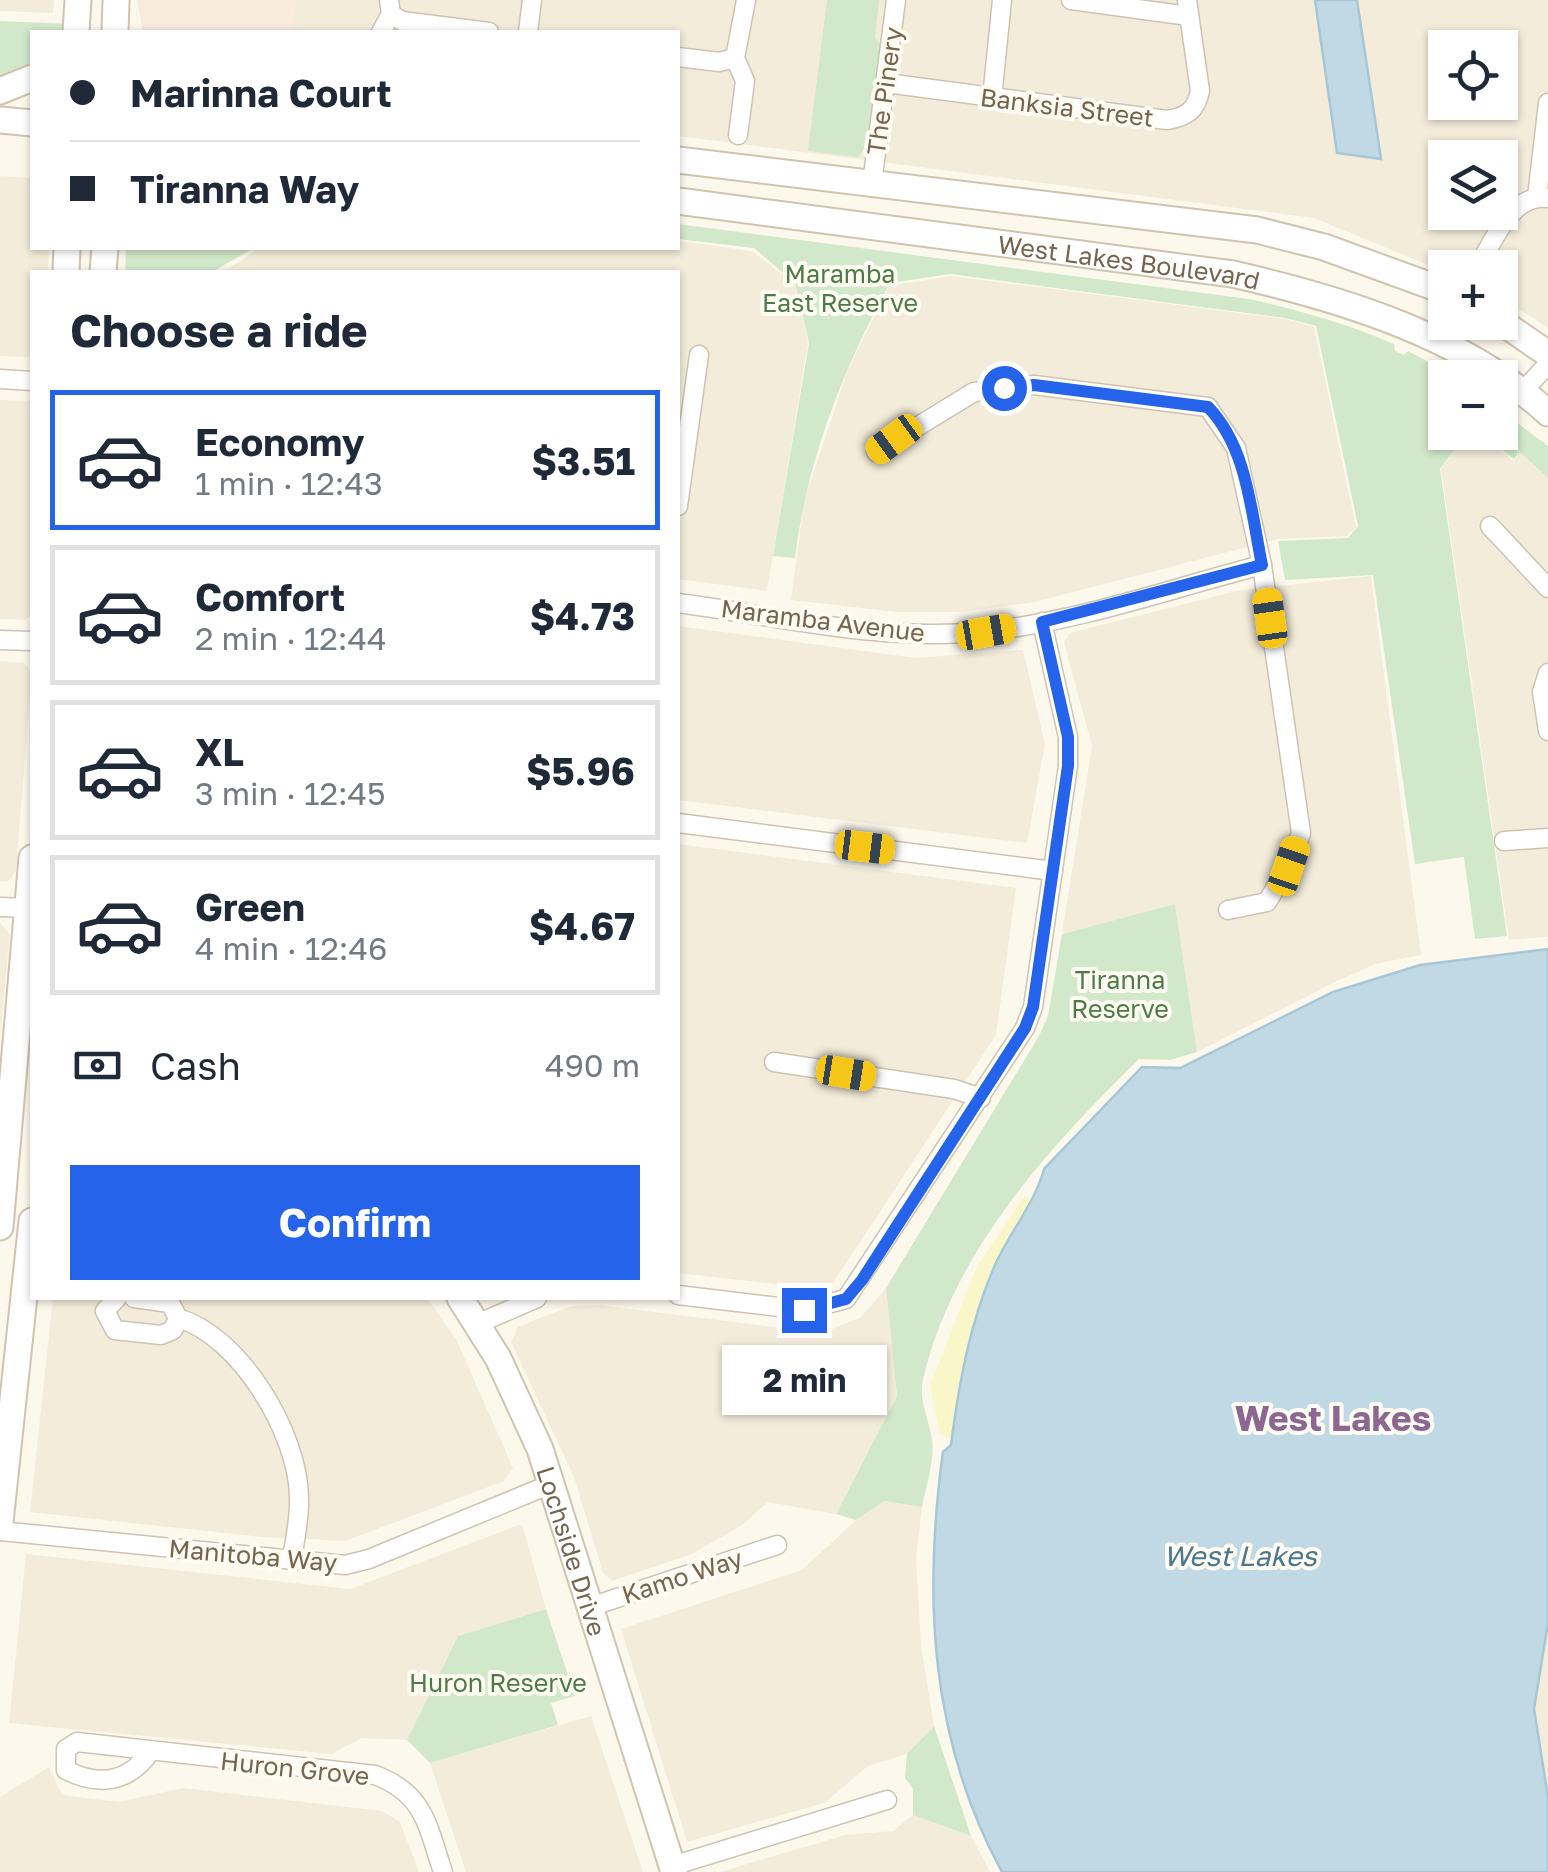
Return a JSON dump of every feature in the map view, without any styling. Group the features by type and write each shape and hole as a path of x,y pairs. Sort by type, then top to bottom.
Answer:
{"main road":[{"path":"76,30 78,0"},
{"path":"0,91 30,79"},
{"path":"0,91 30,94"},
{"path":"0,120 30,126"},
{"name":"West Lakes Boulevard","path":"680,160 1257,230 1324,247 1428,285"},
{"name":"West Lakes Boulevard","path":"680,200 1249,278 1313,293 1417,334 1524,391 1548,414"},
{"path":"1518,333 1548,354"},
{"path":"0,1228 24,1070 30,891"},
{"path":"0,1522 30,1240"},
{"name":"Lochside Drive","path":"461,1300 533,1434 673,1869"}],"street":[{"path":"528,30 532,0"},
{"path":"738,136 745,81 735,58 746,0"},
{"name":"The Pinery","path":"872,183 896,0"},
{"path":"992,98 1002,0"},
{"path":"1072,0 1188,8"},
{"path":"390,7 402,21 474,30"},
{"name":"Banksia Street","path":"886,83 1167,120 1185,117 1198,104 1200,91 1188,8"},
{"path":"680,57 719,62 735,58"},
{"path":"1488,250 1514,207 1542,198 1548,104"},
{"path":"680,492 699,355"},
{"path":"1524,391 1548,364"},
{"path":"0,379 30,380"},
{"path":"876,452 974,392 1034,385 1208,407 1224,424 1236,448 1262,565 1301,833 1289,866 1267,902 1228,910"},
{"path":"1490,526 1548,588"},
{"name":"Maramba Avenue","path":"680,603 889,631 986,632 1042,622 1262,565"},
{"path":"680,1295 804,1310 846,1299 1025,1028 1033,1007 1068,766 1068,737 1042,622"},
{"path":"0,640 30,642"},
{"path":"1548,672 1542,692 1548,731"},
{"path":"680,823 1053,871"},
{"path":"1504,842 1548,838"},
{"path":"0,907 29,908"},
{"path":"774,1062 954,1089 982,1098"},
{"path":"114,1300 105,1316 111,1328 119,1332 165,1335 178,1318"},
{"path":"155,1300 166,1301 178,1318 216,1336 278,1416 295,1460 300,1498 292,1559"},
{"path":"477,1324 532,1300"},
{"name":"Manitoba Way","path":"0,1530 345,1564 369,1560 551,1484"},
{"name":"Kamo Way","path":"586,1608 777,1545"},
{"name":"Huron Grove","path":"150,1752 348,1771 393,1781 419,1803 444,1872"},
{"path":"673,1869 886,1800"}],"shaded area":[{"path":"0,0 54,0 53,13 0,11"},
{"path":"137,0 295,0 291,30 143,30"},
{"path":"295,0 1548,0 1548,328 1518,309 1518,250 1428,250 1428,265 1314,218 680,136 680,30 291,30"},
{"path":"0,176 30,178 30,250 49,250 48,270 30,270 30,357 0,356"},
{"path":"680,241 752,251 795,284 808,342 767,591 680,579 680,270 226,270 257,250 680,250"},
{"path":"951,276 1285,319 1314,327 1356,527 1347,536 1278,539 1035,602 962,612 897,612 791,600 804,501 847,372 889,286"},
{"path":"0,400 30,401 30,616 26,620 0,619"},
{"path":"1455,450 1501,450 1514,461 1520,452 1548,478 1548,937 1509,940 1441,469"},
{"path":"1371,576 1421,955 1375,964 1197,1052 1175,904 1062,934 1092,746 1064,642 1070,633 1241,590"},
{"path":"680,626 916,658 1023,650 1045,744 1027,843 680,800"},
{"path":"0,661 24,663 30,670 30,697 16,871 7,882 0,881"},
{"path":"680,844 1016,888 996,1035 833,1283 818,1289 680,1273"},
{"path":"0,923 10,935 0,1035"},
{"path":"886,1288 897,1396 836,1514 768,1502 742,1525 692,1554 612,1581 603,1573 574,1477 511,1342 518,1327 571,1306 599,1305 823,1333 861,1317"},
{"path":"53,1300 428,1300 456,1339 513,1468 504,1481 345,1541 262,1537 30,1512"},
{"path":"884,1501 922,1507 916,1558 921,1646 934,1726 907,1754 868,1766 824,1803 687,1842 621,1629 802,1570 856,1520"},
{"path":"522,1524 546,1609 458,1636 407,1740 362,1738 331,1754 9,1723 26,1554 350,1589"},
{"path":"1548,1623 1548,1797 1534,1709"},
{"path":"591,1716 643,1872 466,1872 430,1763"},
{"path":"49,1767 62,1795 119,1802 183,1788 382,1811 400,1822 419,1872 0,1872 0,1797"},
{"path":"913,1815 971,1836 990,1872 720,1872 845,1835 893,1831"}],"green space":[{"path":"827,0 879,0 875,38 881,45 867,145 858,157 808,151"},
{"path":"0,21 70,24 68,30 30,30 30,71 0,77"},
{"name":"Maramba East Reserve","path":"680,224 1249,299 1359,330 1394,344 1395,351 1404,355 1408,351 1428,362 1428,450 1454,450 1440,469 1507,936 1475,939 1464,857 1415,864 1373,575 1285,580 1278,541 1348,538 1358,526 1316,326 1285,318 950,274 890,283 829,416 808,486 795,558 773,556 809,343 795,283 754,248 680,239"},
{"path":"126,250 250,250 216,270 125,270"},
{"path":"1518,424 1548,446 1548,478 1520,452 1514,459 1502,450 1518,450"},
{"name":"Tiranna Reserve","path":"1175,904 1197,1052 1170,1060 1139,1059 1039,1165 981,1245 937,1332 923,1379 923,1401 933,1447 922,1507 884,1501 856,1520 836,1514 897,1396 886,1288 1039,1036 1048,1016 1062,934"},
{"name":"Huron Reserve","path":"546,1609 575,1696 551,1703 558,1725 430,1763 407,1740 458,1636"},
{"path":"934,1726 971,1836 913,1815 913,1789 905,1778 907,1754"}],"sand":[{"path":"1025,1195 1033,1200 954,1441 940,1433 930,1386 976,1268"}],"water":[{"path":"1315,0 1357,0 1381,159 1337,153"},
{"name":"West Lakes","path":"1548,949 1548,1623 1534,1709 1548,1797 1548,1872 1002,1872 978,1822 946,1719 934,1614 937,1506 943,1452 951,1445 962,1376 979,1308 995,1265 1035,1194 1044,1169 1142,1067 1180,1068 1333,992 1420,965"}],"district":[{"name":"West Lakes","path":"1333,1418"}],"route":[{"path":"804,1310 846,1299 862,1280 982,1098 1025,1028 1033,1007 1068,766 1068,737 1042,622 1262,565 1236,448 1224,424 1208,407 1034,385 1004,388"}]}
